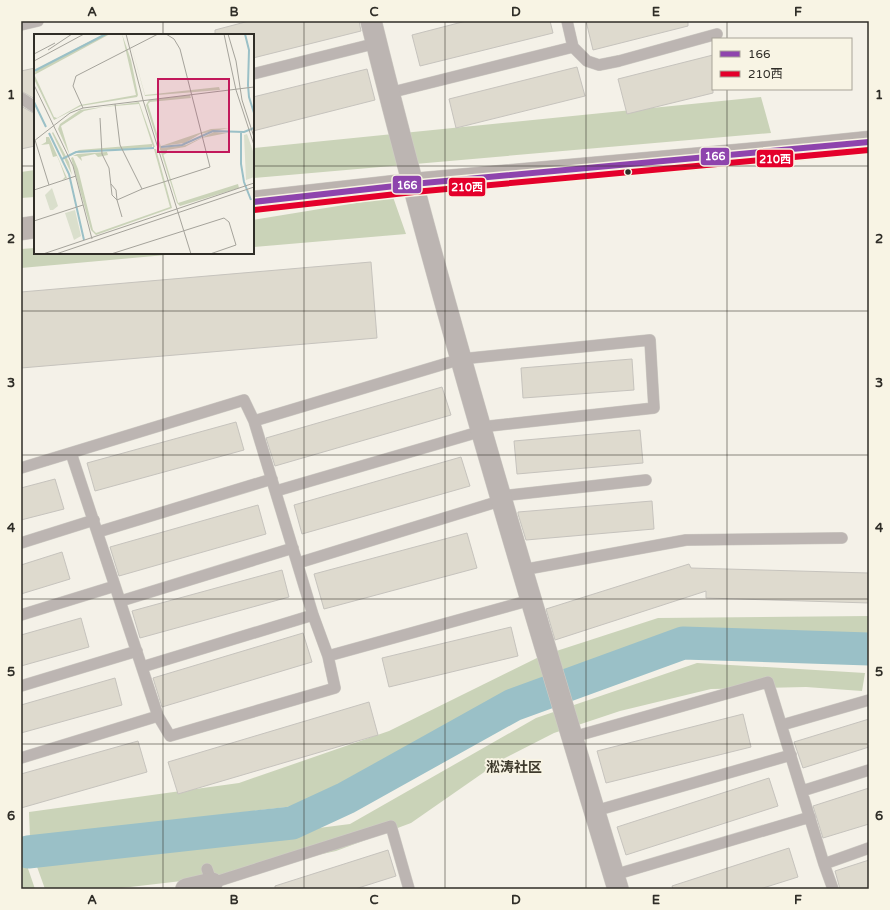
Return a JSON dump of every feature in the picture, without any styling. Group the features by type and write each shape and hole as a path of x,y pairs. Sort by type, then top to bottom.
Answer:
{"main road":[{"path":"254,202 413,184 869,142"},
{"path":"21,229 34,227"}],"street":[{"path":"374,22 377,43 389,92 461,359 522,570 616,882"},
{"path":"186,889 211,880"}],"lane":[{"path":"21,25 38,21"},
{"path":"567,21 573,47 587,61 598,65 619,61 718,34"},
{"path":"254,74 377,43"},
{"path":"389,92 573,47"},
{"path":"21,98 34,106"},
{"path":"254,421 461,359 650,340 654,408 482,429 276,491"},
{"path":"21,468 71,452 244,400 254,421 294,548 313,615 328,656 335,688 170,736 158,716 71,452"},
{"path":"98,532 272,479"},
{"path":"298,563 502,498 646,480"},
{"path":"21,543 94,520"},
{"path":"522,570 686,540 842,538"},
{"path":"121,601 294,548"},
{"path":"21,615 115,586"},
{"path":"328,656 531,600"},
{"path":"142,667 313,615"},
{"path":"21,686 137,651"},
{"path":"573,737 768,682 833,889"},
{"path":"782,725 869,700"},
{"path":"21,758 158,716"},
{"path":"595,811 791,755"},
{"path":"802,791 869,770"},
{"path":"616,882 810,817"},
{"path":"211,880 391,826 409,889"},
{"path":"824,864 869,848"}],"green space":[{"path":"761,97 771,133 254,178 254,148"},
{"path":"34,170 34,197 21,198 21,172"},
{"path":"393,197 406,234 254,247 254,220"},
{"path":"34,248 34,254 177,254 21,268 21,249"},
{"path":"869,616 869,640 689,634 529,687 330,802 30,837 29,812 239,783 389,731 541,656 658,618"},
{"path":"697,663 865,673 862,691 806,687 711,689 620,711 554,733 503,759 411,823 336,851 216,877 113,889 45,889 36,864 350,824 536,718"},
{"path":"21,848 35,889 21,889"}],"building":[{"path":"249,21 359,21 361,31 254,58 254,34 215,34 215,30"},
{"path":"466,21 550,21 553,33 420,66 412,35"},
{"path":"586,21 688,21 688,26 593,50"},
{"path":"712,55 713,93 627,114 618,79"},
{"path":"577,67 585,96 456,128 449,99"},
{"path":"34,68 34,98 21,91 21,71"},
{"path":"367,69 375,100 254,131 254,97"},
{"path":"21,106 34,113 34,146 21,149"},
{"path":"371,262 377,338 21,368 21,292"},
{"path":"632,359 634,390 523,398 521,368"},
{"path":"442,387 451,415 275,466 266,438"},
{"path":"236,422 244,450 95,491 87,463"},
{"path":"640,430 643,463 517,474 514,441"},
{"path":"461,457 470,486 302,534 294,505"},
{"path":"55,479 64,509 21,520 21,488"},
{"path":"652,501 654,529 526,540 518,514 518,512"},
{"path":"258,505 266,534 119,576 110,547"},
{"path":"467,533 477,568 324,609 314,574"},
{"path":"62,552 70,579 21,594 21,565"},
{"path":"689,564 691,568 869,573 869,603 706,598 706,591 555,640 546,609"},
{"path":"282,570 289,597 140,638 132,611"},
{"path":"81,618 89,647 21,666 21,635"},
{"path":"511,627 518,656 389,687 382,658"},
{"path":"303,633 312,662 162,707 153,678"},
{"path":"115,678 122,705 21,733 21,705"},
{"path":"369,702 378,735 178,794 168,762"},
{"path":"743,714 751,747 606,783 597,751"},
{"path":"869,719 869,747 803,768 794,742"},
{"path":"138,741 147,772 21,808 21,774"},
{"path":"769,778 778,806 626,855 617,827"},
{"path":"869,788 869,824 823,838 813,806"},
{"path":"789,848 798,877 760,889 673,889 672,886"},
{"path":"388,850 396,876 355,889 275,889 275,886"},
{"path":"869,860 869,889 840,889 835,871"}],"waterway":[{"path":"28,852 292,823 346,798 513,705 683,643 869,649"}],"transit line":[{"name":"166","path":"254,202 413,184 869,142"},
{"name":"210西","path":"254,210 414,192 869,150"}],"district":[{"name":"淞涛社区","path":"514,767"}]}
